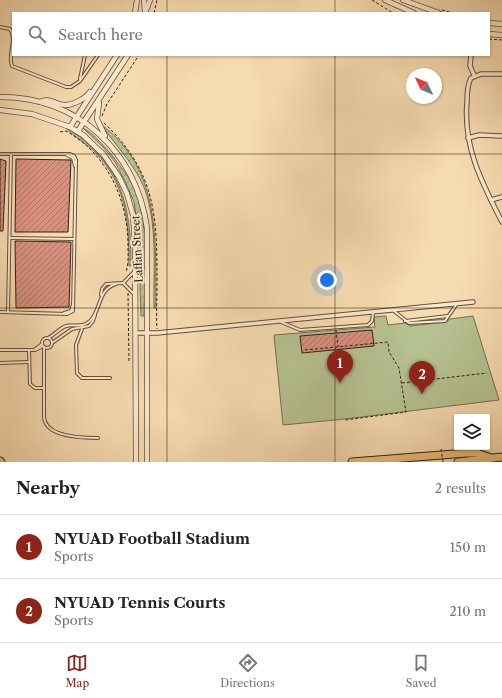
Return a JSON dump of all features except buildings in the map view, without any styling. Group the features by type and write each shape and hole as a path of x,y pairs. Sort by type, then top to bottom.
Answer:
{"highway":[{"path":"352,462 467,453 477,453 491,458"},
{"path":"458,462 502,457"}],"street":[{"path":"135,12 137,0"},
{"path":"145,0 145,12"},
{"path":"145,12 150,0"},
{"path":"385,0 412,12"},
{"path":"403,0 436,12"},
{"path":"490,23 502,24"},
{"path":"490,34 502,35"},
{"path":"70,127 116,56"},
{"path":"78,131 100,100 127,56"},
{"path":"471,56 470,66 474,76"},
{"path":"502,74 481,74 474,76 469,80 466,112 468,138 478,173 502,222"},
{"path":"40,102 49,100 66,105 82,99 104,75"},
{"name":"Laffan Street","path":"0,97 12,97 40,102 77,116 110,144 123,160 134,179 145,212 147,228 147,462"},
{"path":"100,100 97,119 98,124 110,144"},
{"name":"Laffan Street","path":"0,110 32,114 78,131 109,161 128,194 134,231 136,462"},
{"path":"468,138 479,135 502,136"},
{"path":"491,200 502,196"},
{"path":"136,333 394,311 473,302"}],"lane":[{"path":"0,27 10,29 12,33"},
{"path":"12,52 10,62 16,69 66,87 71,87 80,80 97,56"},
{"path":"80,80 85,56"},
{"path":"0,154 66,154 73,158 76,166 73,304 71,311 64,313 0,312"},
{"path":"8,312 11,154"},
{"path":"10,238 74,239"},
{"path":"33,350 44,340 64,327 82,329 91,325 101,296 107,288 116,284 123,284 135,272"},
{"path":"123,284 135,296"},
{"path":"394,311 404,321 411,324 444,321 456,305"},
{"path":"280,321 300,330 368,326 372,321 372,313"},
{"path":"0,350 33,350 44,347 49,348 74,327 86,323 95,314"},
{"path":"82,329 76,345 77,373 82,378 110,378"},
{"path":"48,338 52,344"},
{"path":"42,343 44,347 44,420 49,428 75,436 98,438"},
{"path":"29,350 30,384 34,388 44,388"},
{"path":"0,363 29,362"}],"path":[{"path":"154,12 157,0"},
{"path":"372,0 391,12"},
{"path":"490,39 502,40"},
{"path":"100,120 107,104 138,56"},
{"path":"63,128 60,132 66,131 70,133 89,148 106,167 117,187 128,225 128,266 126,272"},
{"path":"125,291 128,292 130,318 129,361"},
{"path":"125,318 130,318"},
{"path":"151,324 157,322"},
{"path":"336,330 338,347"},
{"path":"383,338 384,342"},
{"path":"305,350 388,342 389,352 399,366 406,412 345,420"},
{"path":"401,383 487,373"},
{"path":"441,449 443,462"}],"green space":[{"path":"102,125 122,143 136,163 145,185 151,208 154,232 156,257 156,308 154,308 154,238 149,203 144,186 128,160"},
{"path":"65,127 84,140 99,155 110,170 119,186 129,223 131,266 129,266 127,220 120,191 114,178 106,165 95,152"},
{"path":"83,128 101,142 132,183 138,197 142,213 145,248 144,316 141,316 138,228 134,202 115,162 103,147"},
{"path":"386,316 388,325 405,323 410,326 446,322 450,319 473,316 499,400 283,425 274,335 375,327 374,317"}],"place":[{"name":"NYUAD Football Stadium","path":"340,383"},
{"name":"NYUAD Tennis Courts","path":"422,394"}]}
